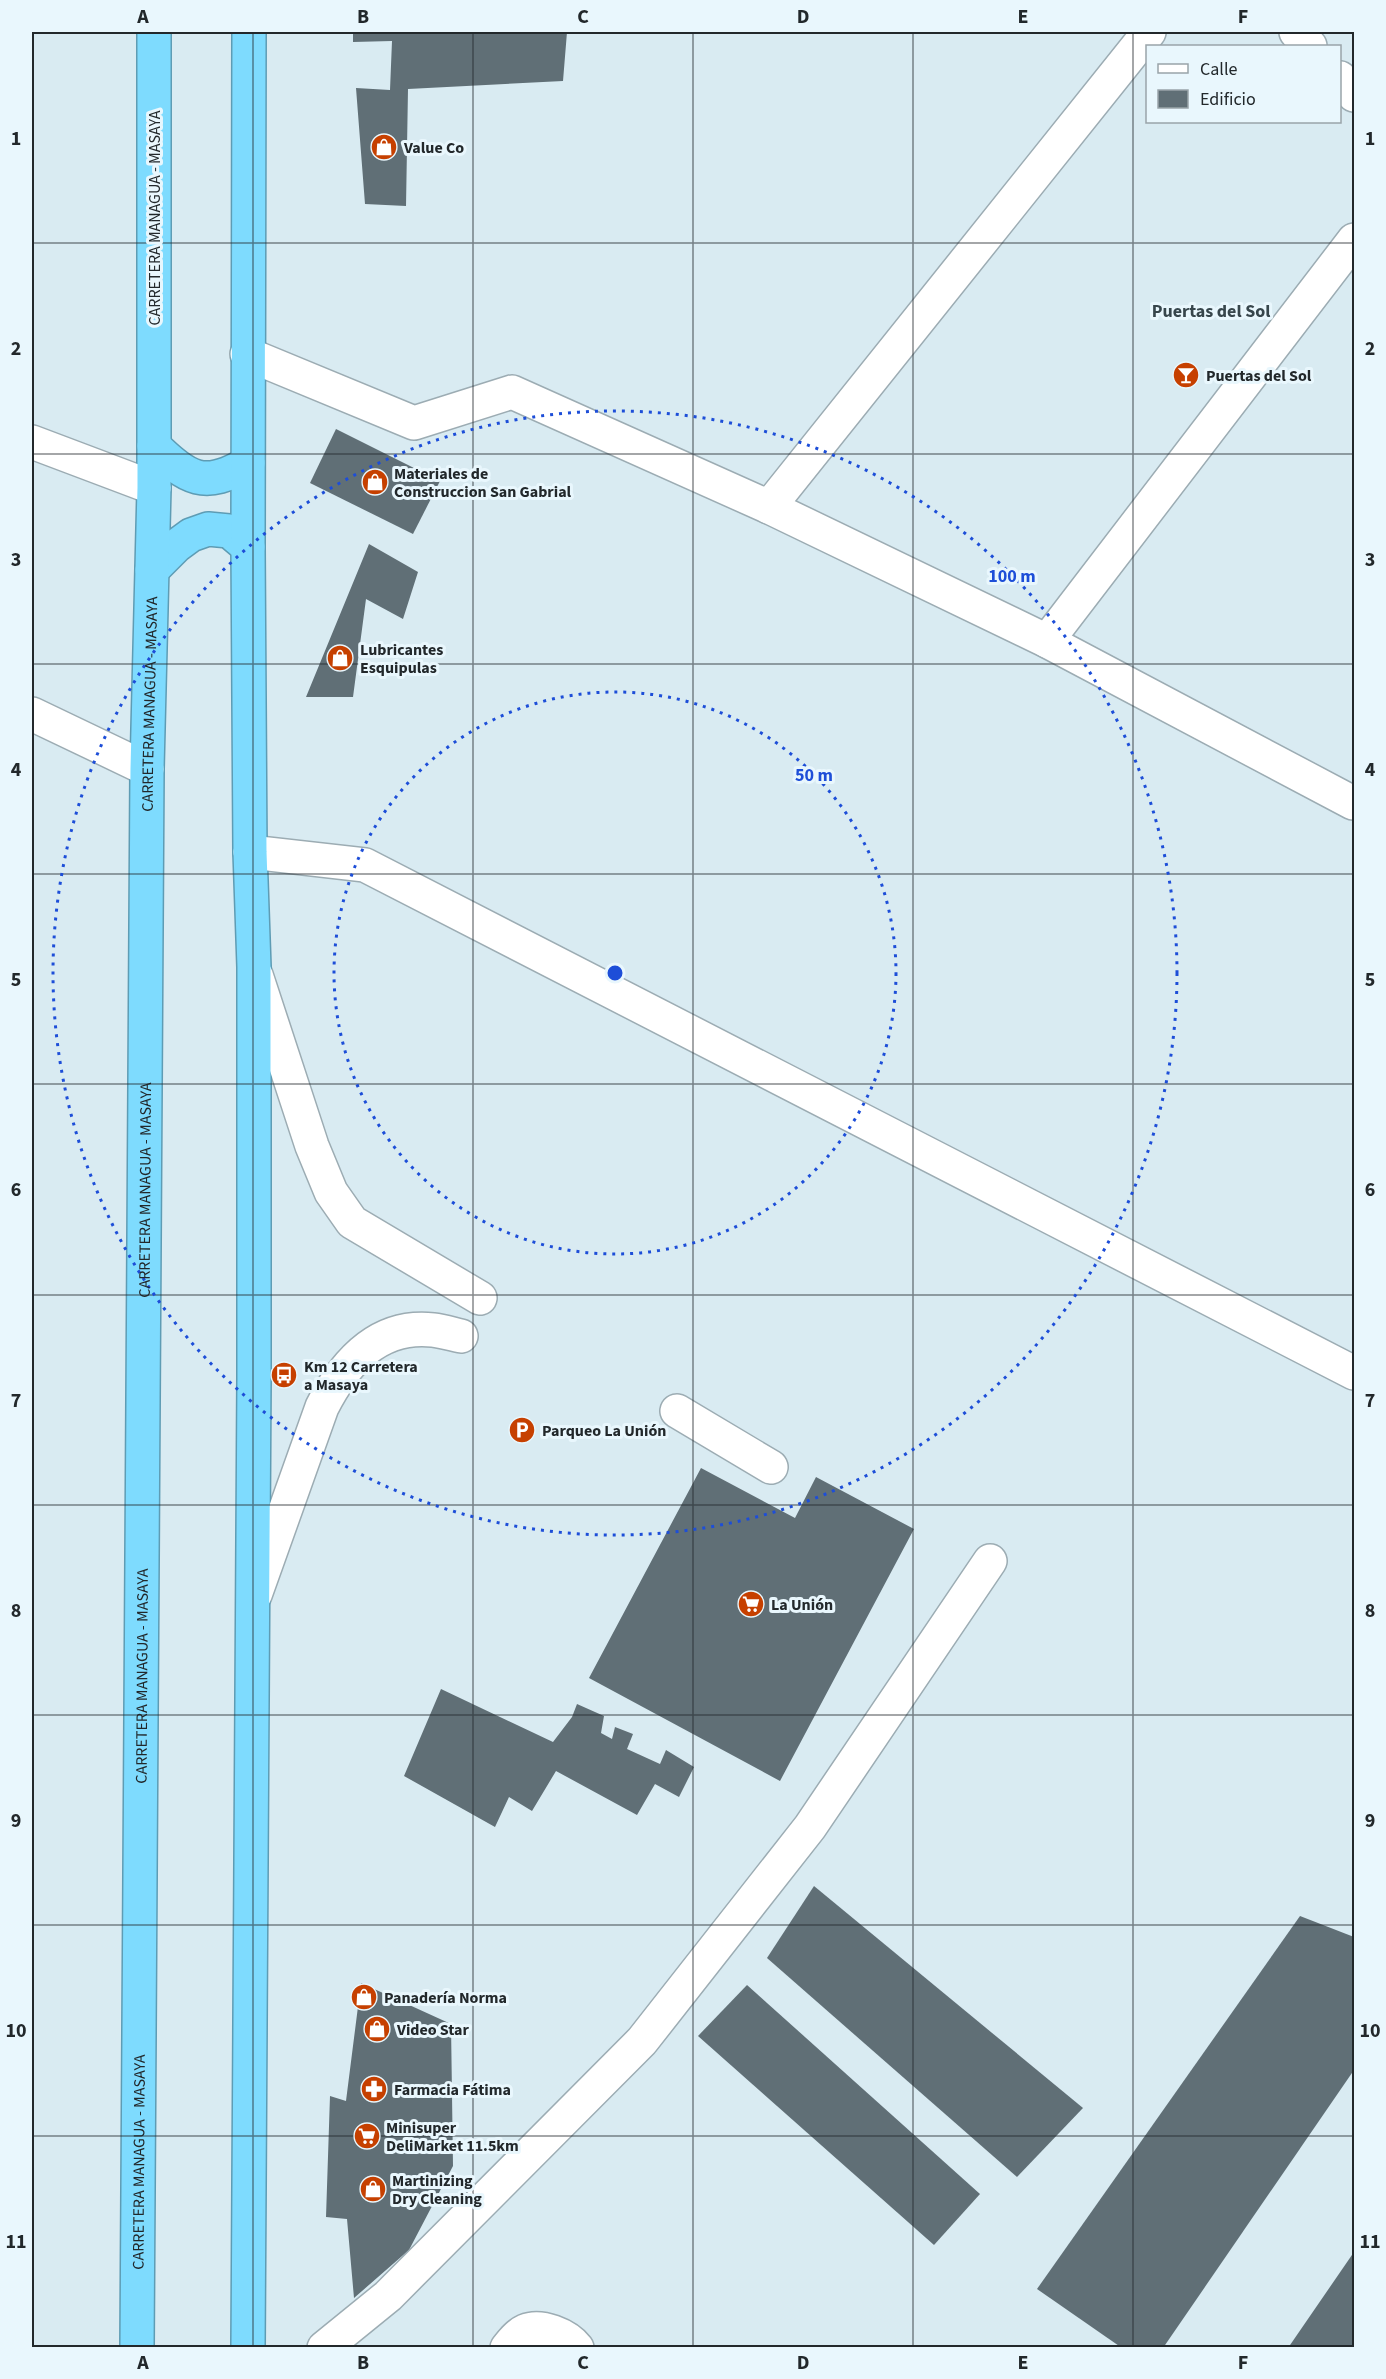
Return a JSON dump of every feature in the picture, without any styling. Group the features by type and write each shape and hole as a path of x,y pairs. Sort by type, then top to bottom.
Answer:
{"highway":[{"name":"CARRETERA MANAGUA - MASAYA","path":"137,2348 147,769 154,488 154,32"},
{"path":"248,2348 254,967 250,852 248,547 249,32"},
{"path":"154,446 177,469 207,478 228,475 248,463"},
{"path":"152,570 190,535 208,529 229,531 248,547"}],"street":[{"path":"769,507 1149,32"},
{"path":"1296,32 1309,45"},
{"path":"1341,79 1354,95"},
{"path":"1047,641 1354,240"},
{"path":"247,354 414,423 512,392 769,507 1047,641 1354,802"},
{"path":"32,442 154,488"},
{"path":"35,722 147,769"},
{"path":"250,852 364,865 1354,1373"},
{"path":"254,967 312,1146 331,1192 352,1222 480,1298"},
{"path":"253,1599 322,1407 335,1381 358,1354 384,1336 433,1329 460,1336"},
{"path":"677,1411 771,1467"},
{"path":"324,2348 388,2296 642,2041 810,1827 990,1561"},
{"path":"507,2348 525,2331 542,2328 565,2338 577,2348"}],"building":[{"name":"Value Co","path":"353,32 567,32 563,81 408,89 406,206 365,204 356,88 390,90 392,41 353,42"},
{"name":"Materiales de Construccion San Gabrial","path":"336,429 440,481 413,534 310,483"},
{"name":"Lubricantes Esquipulas","path":"369,544 418,572 403,619 366,599 353,697 306,697"},
{"name":"La Unión","path":"701,1468 795,1518 816,1477 914,1529 780,1781 589,1678"},
{"path":"441,1689 553,1742 572,1717 577,1704 604,1716 601,1733 612,1739 615,1727 633,1734 627,1749 660,1764 666,1750 694,1767 679,1797 655,1784 637,1815 556,1771 532,1811 509,1797 495,1827 404,1776"},
{"path":"814,1886 1083,2108 1017,2177 767,1958"},
{"path":"1300,1916 1354,1937 1354,2070 1163,2348 1122,2348 1037,2289"},
{"path":"361,1983 451,2024 453,2166 409,2250 354,2298 347,2219 326,2217 330,2096 346,2101"},
{"path":"747,1985 980,2194 934,2245 698,2036"},
{"path":"1354,2252 1354,2348 1288,2348"}],"place":[{"name":"Value Co","path":"384,147"},
{"name":"Puertas del Sol","path":"1186,375"},
{"name":"Materiales de Construccion San Gabrial","path":"375,482"},
{"name":"Lubricantes Esquipulas","path":"340,658"},
{"name":"Km 12 Carretera a Masaya","path":"284,1375"},
{"name":"Parqueo La Unión","path":"522,1430"},
{"name":"La Unión","path":"751,1604"},
{"name":"Panadería Norma","path":"364,1997"},
{"name":"Video Star","path":"377,2029"},
{"name":"Farmacia Fátima","path":"374,2089"},
{"name":"Minisuper DeliMarket 11.5km","path":"367,2136"},
{"name":"Martinizing Dry Cleaning","path":"373,2189"}],"district":[{"name":"Puertas del Sol","path":"1211,311"}]}
